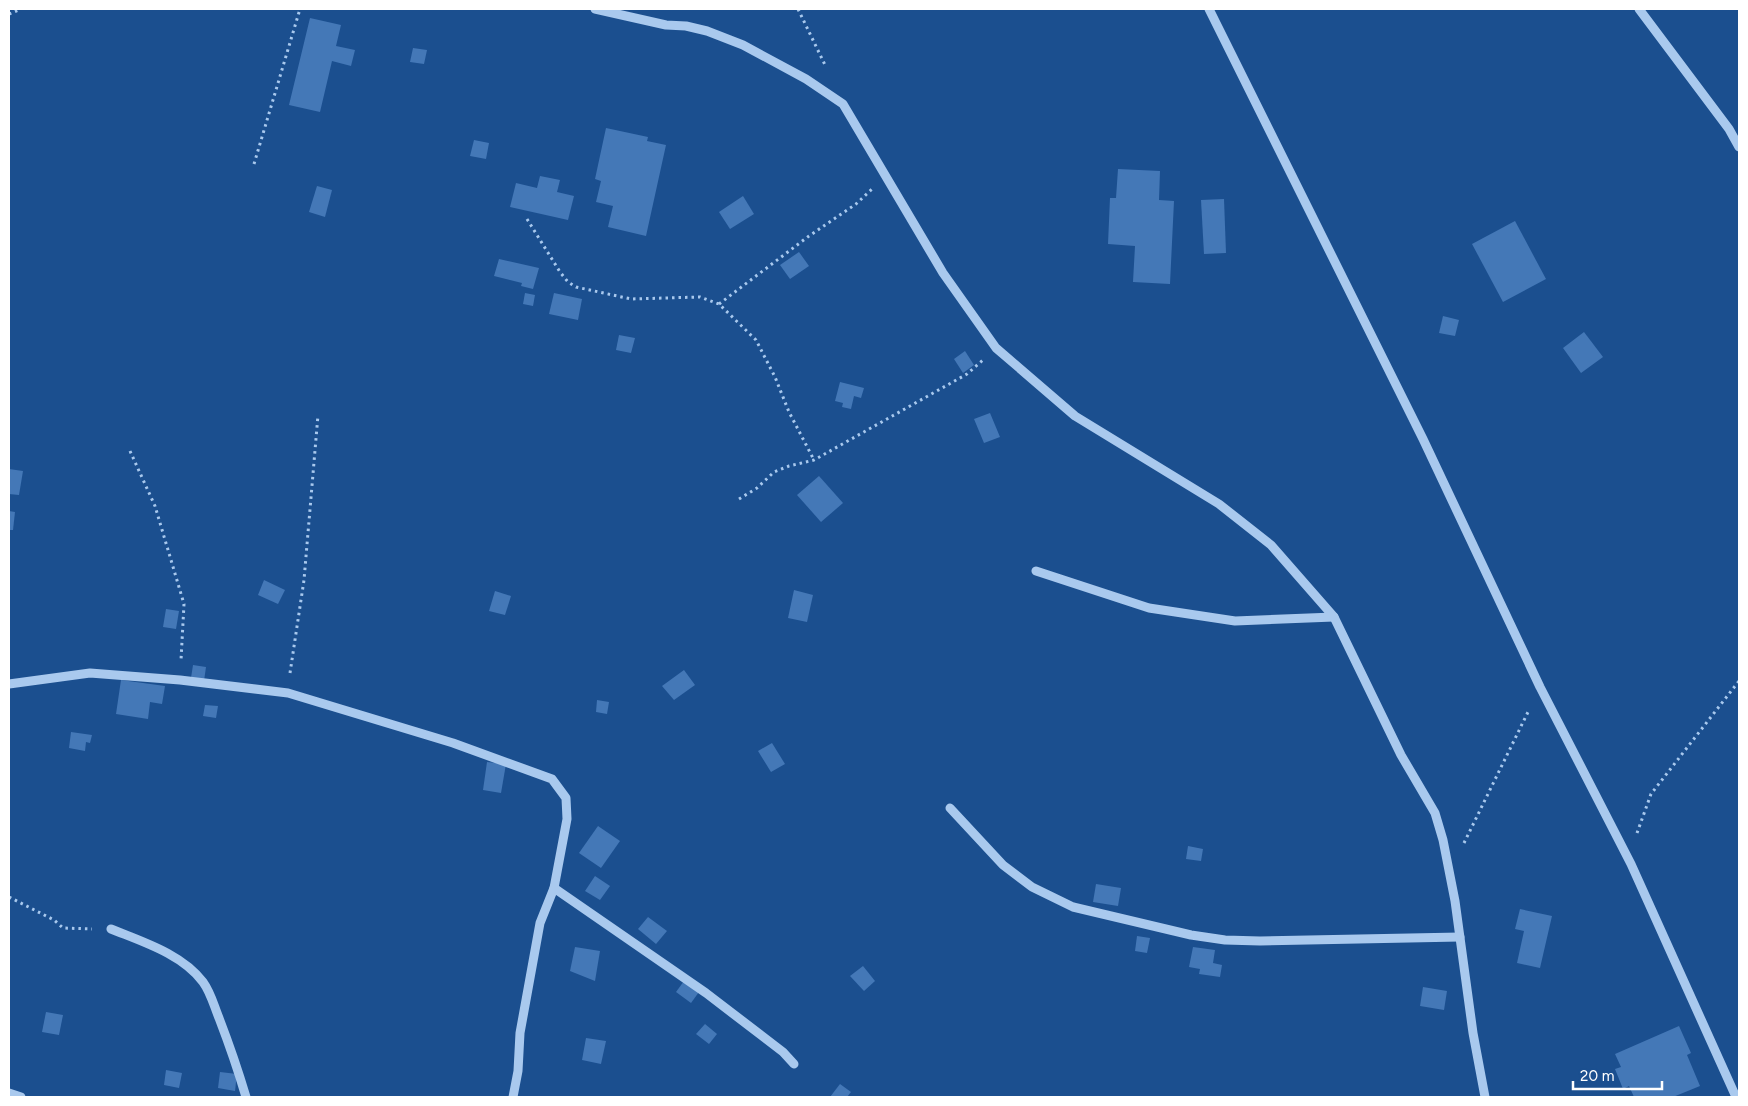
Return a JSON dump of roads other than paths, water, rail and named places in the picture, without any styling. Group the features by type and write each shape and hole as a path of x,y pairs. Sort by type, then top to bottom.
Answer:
{"street":[{"path":"595,9 666,25 707,30 743,45 806,79 843,104 944,273 996,348 1075,416 1219,504 1271,545 1334,617 1401,755 1435,813 1450,872 1473,1033 1485,1097"},
{"path":"1210,9 1423,439 1540,687 1631,864 1736,1097"},
{"path":"1639,9 1739,146"},
{"path":"1036,571 1149,608 1235,621 1334,617"},
{"path":"9,684 90,672 180,680 288,694 453,744 552,779 566,798 567,819 554,888 539,932 520,1033 518,1071 513,1097"},
{"path":"950,808 1003,865 1032,887 1073,907 1191,935 1224,940 1269,941 1460,937"},
{"path":"554,888 706,994 783,1052 794,1064"},
{"path":"111,929 162,951 184,964 203,982 210,994 246,1097"},
{"path":"9,1093 21,1097"}]}
